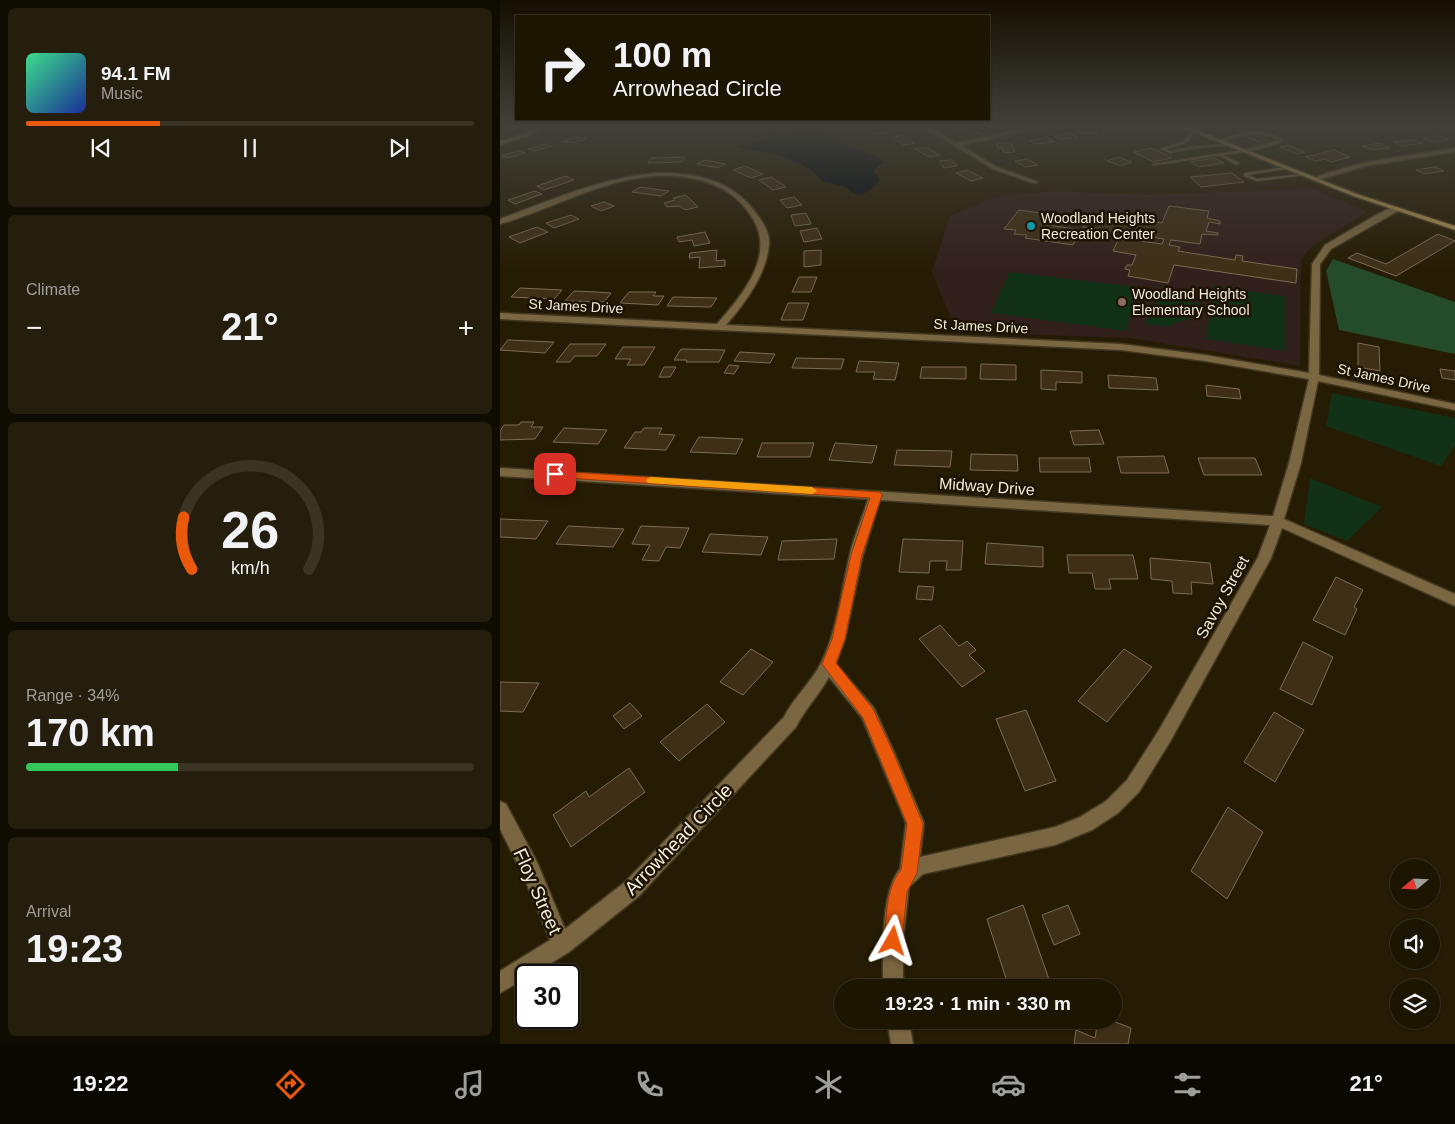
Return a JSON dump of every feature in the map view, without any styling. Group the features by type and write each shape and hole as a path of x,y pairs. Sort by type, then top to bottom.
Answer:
{"main road":[{"path":"1303,175 1395,209 1455,228"}],"street":[{"path":"1014,175 1035,182"},
{"path":"1315,180 1329,175"},
{"path":"500,222 594,188 635,176 690,177 708,180 728,188 752,211 763,231 765,245 751,285 738,305 719,327"},
{"name":"Savoy Street","path":"909,873 919,866 1030,843 1086,824 1112,807 1133,786 1165,735 1264,558 1277,521 1295,463 1314,377 1316,264 1328,247 1378,216 1395,209"},
{"path":"500,214 511,218"},
{"name":"St James Drive","path":"500,316 1121,347 1214,358 1455,407"},
{"name":"Midway Drive","path":"500,472 1277,521 1455,600"},
{"name":"Arrowhead Circle","path":"500,983 562,945 604,914 632,889 790,722 828,664 838,639 856,555 876,495"},
{"path":"828,664 868,713 887,754 915,824 909,873 902,881 898,892 893,941 893,979"},
{"name":"Floy Street","path":"500,810 530,869 562,945"},
{"path":"900,1029 902,1044"}],"lane":[{"path":"1246,175 1257,180 1303,175"}],"shaded area":[{"path":"816,175 877,175 879,179 869,191 854,194 846,187 821,181"},
{"name":"Woodland Heights Elementary School","path":"1311,188 1367,212 1311,247 1301,260 1300,366 1130,338 957,332 932,272 950,216 995,197 1051,191 1149,195"}],"green space":[{"path":"1333,259 1455,302 1455,354 1339,330 1326,271"},
{"path":"1010,272 1136,287 1127,331 991,313"},
{"path":"1214,286 1285,296 1285,351 1206,339"},
{"path":"1162,297 1202,304 1199,316 1171,324 1170,327 1145,324 1146,319 1150,319 1158,298"},
{"path":"1332,393 1455,418 1455,446 1441,466 1326,426"},
{"path":"1310,478 1382,507 1347,541 1304,524"}],"building":[{"path":"744,175 761,175 751,178"},
{"path":"959,175 976,175 983,178 971,181"},
{"path":"1234,175 1244,182 1201,187 1190,177"},
{"path":"566,176 574,180 544,190 537,186"},
{"path":"771,177 786,187 773,190 759,180"},
{"path":"640,187 669,191 661,196 632,192"},
{"path":"535,191 542,194 515,204 508,200"},
{"path":"686,195 698,207 685,210 680,206 667,207 664,203 675,200 673,198"},
{"path":"794,197 802,205 787,208 780,200"},
{"path":"604,202 614,206 601,211 591,206"},
{"path":"1169,206 1209,211 1207,218 1220,221 1220,224 1209,222 1206,231 1218,233 1218,235 1202,234 1200,244 1171,240 1169,245 1180,247 1178,251 1235,260 1236,255 1243,256 1242,261 1297,269 1296,283 1174,265 1168,283 1128,276 1130,270 1125,269 1127,265 1132,265 1136,255 1113,251 1119,238 1162,244 1164,239 1083,227 1090,213 1162,223"},
{"name":"Woodland Heights Recreation Center","path":"1019,210 1048,214 1041,224 1081,230 1073,245 1025,238 1027,235 1014,234 1016,230 1004,229"},
{"path":"806,213 811,224 795,226 791,215"},
{"path":"571,215 579,219 554,228 546,223"},
{"path":"537,227 548,232 520,243 509,237"},
{"path":"817,228 822,239 804,242 800,231"},
{"path":"705,232 710,243 694,246 692,240 679,242 677,237"},
{"path":"1438,234 1455,241 1396,276 1348,258 1357,253 1386,264"},
{"path":"717,250 716,261 725,260 725,266 699,268 700,257 689,258 690,253"},
{"path":"821,250 821,265 804,267 804,251"},
{"path":"799,277 817,277 811,292 792,292"},
{"path":"520,288 562,290 554,299 511,297"},
{"path":"574,291 611,293 604,302 565,301"},
{"path":"629,292 656,292 653,296 664,296 658,305 620,303"},
{"path":"673,297 717,298 711,307 667,306"},
{"path":"788,303 809,303 803,320 781,320"},
{"path":"508,340 554,342 545,353 500,350"},
{"path":"1358,343 1379,347 1380,371 1358,367"},
{"path":"570,344 606,344 597,356 575,356 570,362 556,362"},
{"path":"623,347 655,347 644,365 627,365 631,359 615,359"},
{"path":"681,349 725,350 719,362 674,360"},
{"path":"740,352 775,354 770,363 734,361"},
{"path":"796,358 844,359 841,369 792,368"},
{"path":"859,361 899,363 895,380 873,379 875,372 856,372"},
{"path":"981,364 1016,365 1016,380 980,379"},
{"path":"729,365 739,366 734,374 724,373"},
{"path":"664,367 676,367 670,377 659,377"},
{"path":"922,367 966,367 966,379 920,378"},
{"path":"1440,369 1455,371 1455,380 1442,378"},
{"path":"1041,370 1082,372 1082,383 1056,382 1056,390 1041,389"},
{"path":"1108,375 1156,378 1158,390 1109,388"},
{"path":"1206,385 1239,389 1241,399 1207,396"},
{"path":"521,422 534,422 531,427 543,427 535,439 500,440 500,431 504,425 519,425"},
{"path":"564,428 607,430 598,444 553,442"},
{"path":"644,428 662,428 659,434 675,435 666,450 624,448 635,432 641,432"},
{"path":"1099,430 1104,444 1074,445 1070,431"},
{"path":"699,437 743,439 736,454 690,452"},
{"path":"762,443 814,443 810,457 757,457"},
{"path":"835,443 877,446 872,463 829,460"},
{"path":"897,450 952,451 950,467 894,465"},
{"path":"971,454 1017,455 1018,471 970,470"},
{"path":"1164,456 1169,473 1121,473 1117,457"},
{"path":"1039,458 1089,458 1091,472 1040,472"},
{"path":"1198,458 1255,458 1262,475 1204,475"},
{"path":"500,519 548,521 536,539 500,537"},
{"path":"568,526 624,529 613,547 556,544"},
{"path":"641,526 689,528 680,548 666,547 659,561 642,560 650,545 632,544"},
{"path":"710,534 768,537 761,555 702,552"},
{"path":"837,539 834,559 778,560 782,541"},
{"path":"903,539 963,541 961,570 946,570 947,561 930,561 929,573 899,572"},
{"path":"987,543 1043,547 1043,567 985,564"},
{"path":"1067,555 1133,555 1138,579 1109,579 1111,589 1095,589 1092,573 1069,573"},
{"path":"1150,558 1210,563 1213,584 1191,582 1192,594 1173,593 1172,581 1151,579"},
{"path":"1336,577 1363,590 1354,607 1357,609 1345,635 1313,620"},
{"path":"918,586 934,587 932,600 916,599"},
{"path":"940,625 959,646 967,641 976,650 969,655 985,671 962,687 919,639"},
{"path":"1303,642 1333,657 1312,705 1280,689"},
{"path":"751,649 773,662 743,695 720,682"},
{"path":"1124,649 1152,667 1107,722 1078,701"},
{"path":"500,682 539,683 523,712 500,711"},
{"path":"630,703 642,716 624,729 613,716"},
{"path":"707,704 725,722 679,761 660,742"},
{"path":"1026,710 1056,781 1025,791 996,719"},
{"path":"1274,712 1304,730 1275,782 1244,762"},
{"path":"629,768 645,792 571,847 553,815 586,791 589,797"},
{"path":"1228,807 1263,832 1227,899 1191,871"},
{"path":"1023,905 1049,979 1006,979 987,919"},
{"path":"1068,905 1080,934 1054,945 1042,915"},
{"path":"1122,1025 1131,1028 1128,1044 1074,1044 1076,1030 1095,1038 1096,1029 1122,1029"}],"slow traffic":[{"path":"651,481 812,491"}],"place":[{"name":"Woodland Heights Recreation Center","path":"1031,226"},
{"name":"Woodland Heights Elementary School","path":"1122,302"}],"route":[{"path":"555,474 876,495 856,555 838,639 828,664 868,713 887,754 915,824 909,873 902,881 898,892 893,941"}]}
